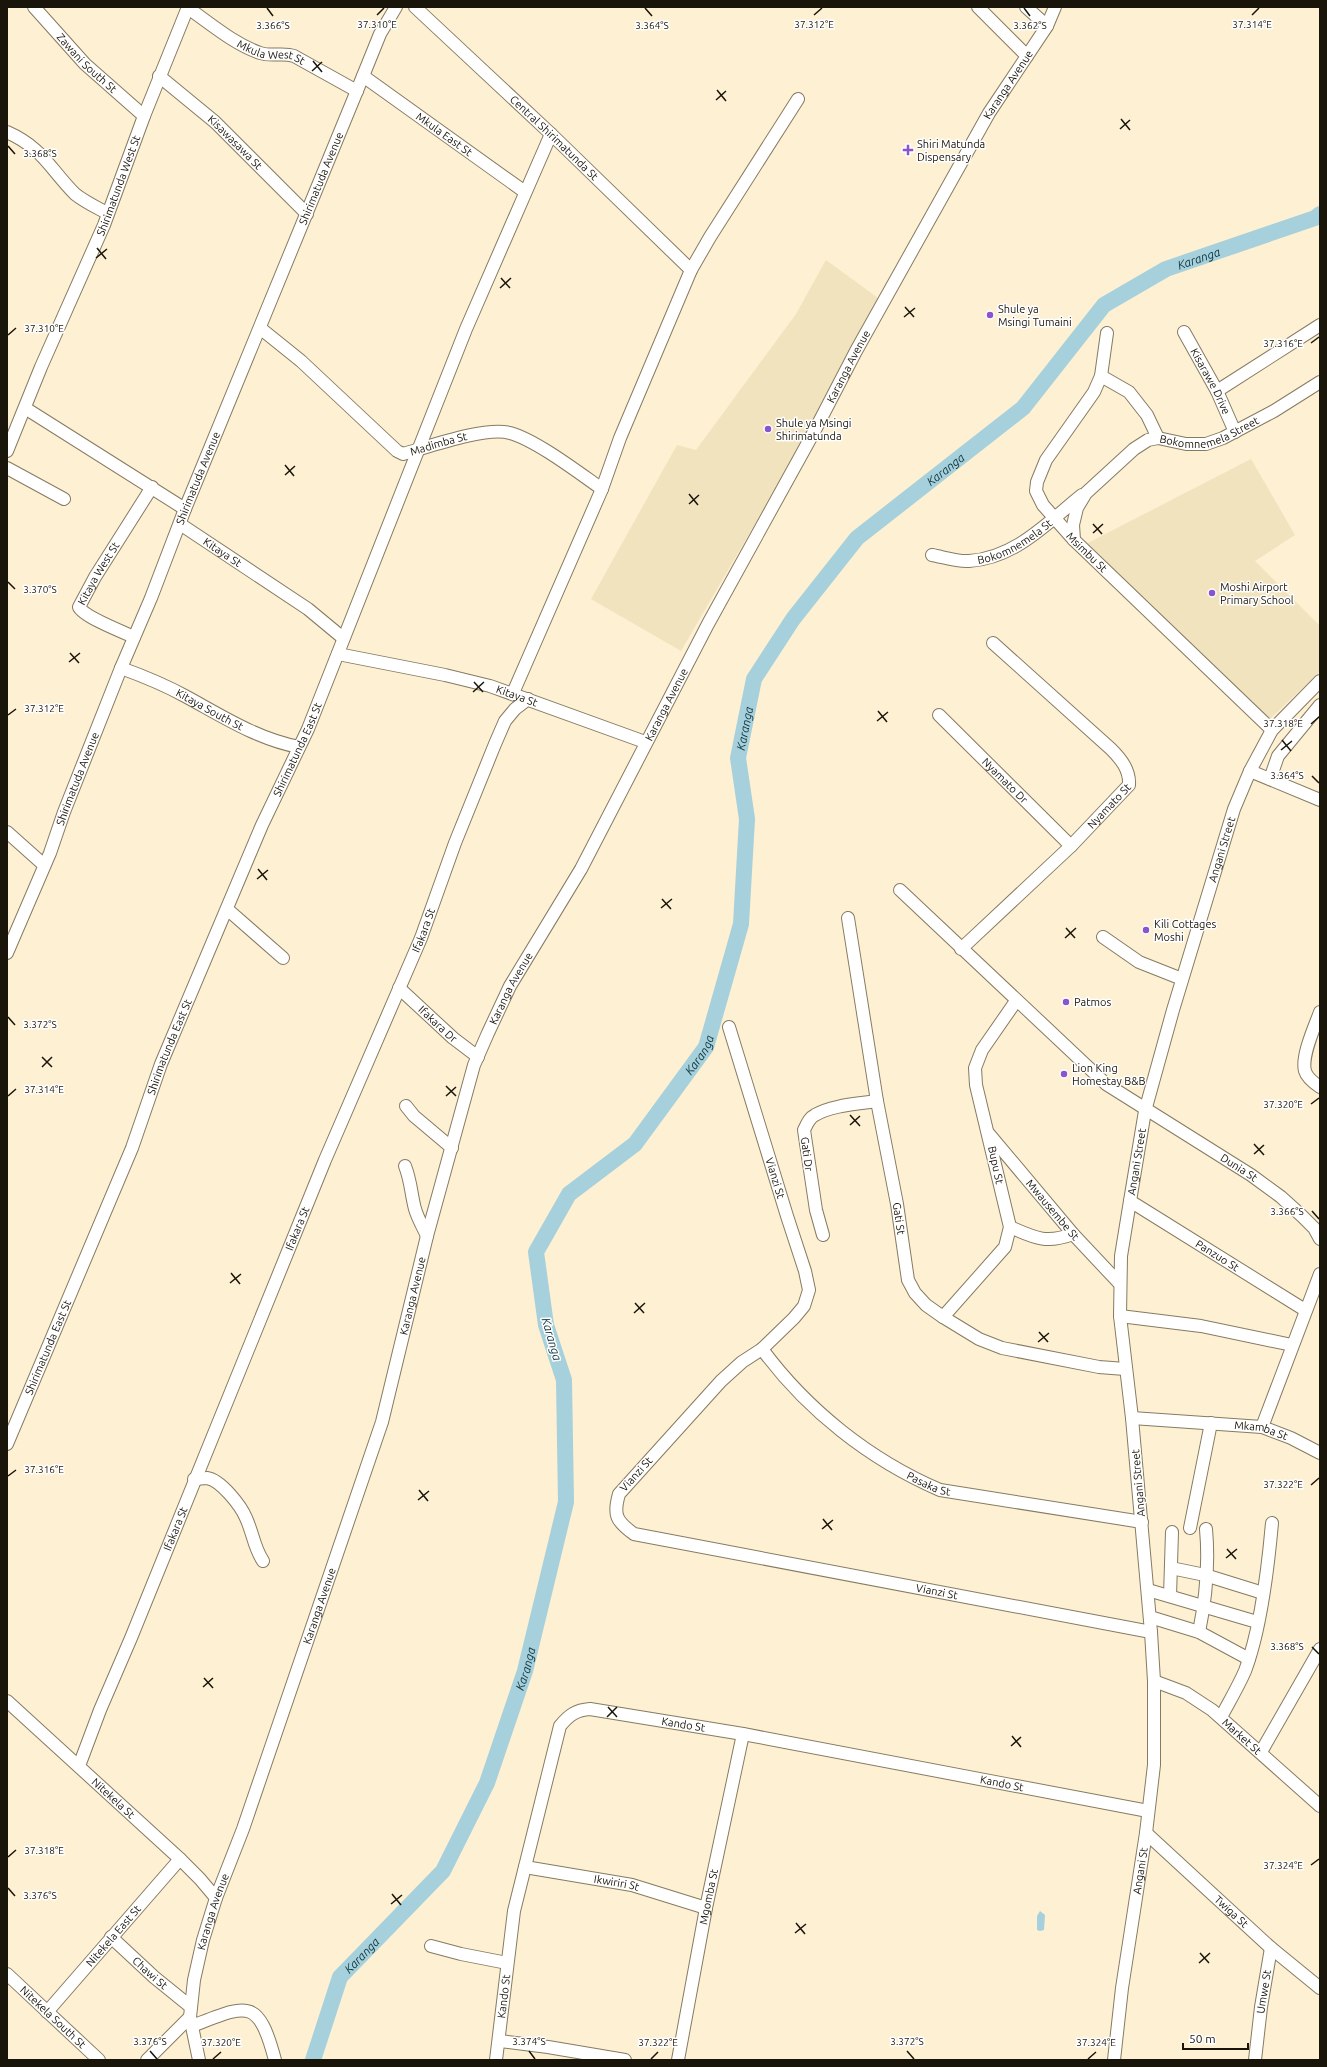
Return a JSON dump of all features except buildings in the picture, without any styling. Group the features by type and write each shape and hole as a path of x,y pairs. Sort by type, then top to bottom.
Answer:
{"street":[{"name":"Zawani South St","path":"34,7 85,64 144,116"},
{"name":"Shirimatunda West St","path":"7,452 58,327 104,225 107,213 144,116 188,7"},
{"name":"Mkula West St","path":"188,7 236,42 262,54 286,53 294,56 357,91"},
{"name":"Shirimatuda Avenue","path":"7,953 44,865 185,509 380,34 396,7"},
{"name":"Central Shirimatunda St","path":"415,7 551,134 691,270"},
{"path":"978,7 1027,56"},
{"path":"1026,7 1047,26"},
{"name":"Karanga Avenue","path":"199,2060 191,2017 194,1980 216,1898 243,1829 382,1422 427,1236 478,1057 510,986 581,869 645,742 864,338 989,113 1047,26 1055,7"},
{"name":"Kisawasawa St","path":"160,76 215,122 307,214"},
{"name":"Mkula East St","path":"363,76 525,192"},
{"path":"513,693 602,489 620,438 691,270 710,237 798,99"},
{"path":"7,132 25,141 43,156 75,193 84,201 107,213"},
{"name":"Shirimatunda East St","path":"7,1444 132,1148 161,1064 262,825 299,747 338,654 343,638 466,329 551,134"},
{"path":"1217,391 1320,325"},
{"name":"Madimba St","path":"260,328 302,361 397,452 402,454 418,448 493,432 510,433 529,442 602,489"},
{"name":"Kisarawe Drive","path":"1184,332 1217,391 1235,432"},
{"name":"Msimbu St","path":"1107,333 1101,376 1094,392 1046,460 1037,482 1036,491 1043,505 1074,540 1272,730"},
{"path":"1101,376 1128,392 1147,415 1158,438"},
{"name":"Bokomnemela Street","path":"1074,540 1073,525 1078,508 1086,493 1134,449 1148,440 1158,438 1186,444 1206,444 1235,432 1296,399 1320,382"},
{"path":"25,408 185,509"},
{"path":"7,468 64,499"},
{"name":"Kitaya West St","path":"134,638 95,619 79,607 95,577 152,487"},
{"name":"Bokomnemela St","path":"932,555 968,561 1005,552 1025,542 1054,517 1086,493"},
{"name":"Kitaya St","path":"180,524 308,608 343,638"},
{"name":"Nyamato St","path":"961,949 1071,846 1129,785 1130,776 1122,760 1111,749 993,643"},
{"name":"Kitaya St","path":"338,654 445,674 513,693 645,742"},
{"name":"Kitaya South St","path":"121,668 155,681 270,741 299,747"},
{"name":"Angani Street","path":"1154,1681 1142,1522 1120,1316 1121,1256 1145,1110 1182,979 1234,809 1250,771 1272,730 1320,681"},
{"name":"Ifakara St","path":"80,1766 100,1710 132,1638 194,1479 229,1398 325,1160 421,938 455,843 505,720 515,709 528,699"},
{"path":"1270,779 1278,756 1320,705"},
{"name":"Nyamato Dr","path":"939,715 1071,846"},
{"path":"1250,771 1320,800"},
{"path":"7,832 44,865"},
{"path":"900,890 1106,1084 1145,1110"},
{"path":"227,910 283,958"},
{"name":"Gati St","path":"848,918 877,1101 898,1204 908,1280 915,1293 926,1305 943,1317 979,1339 1002,1348 1099,1367 1125,1369"},
{"path":"1103,937 1139,962 1182,979"},
{"name":"Ifakara Dr","path":"399,988 453,1038 478,1057"},
{"name":"Bupu St","path":"943,1317 1005,1247 1010,1227 989,1133 976,1085 975,1068 982,1050 1016,1000"},
{"path":"1320,1012 1311,1036 1305,1061 1305,1071 1310,1080 1320,1088"},
{"name":"Vianzi St","path":"729,1026 806,1271 809,1290 804,1306 794,1318 762,1349 742,1362 721,1381 619,1494 615,1507 616,1518 622,1526 634,1534 1151,1632"},
{"name":"Gati Dr","path":"823,1235 816,1210 804,1130 809,1120 815,1115 830,1109 877,1101"},
{"path":"406,1106 414,1116 452,1148"},
{"name":"Dunia St","path":"1145,1110 1251,1175 1269,1188 1310,1224 1320,1238"},
{"name":"Mwausembe St","path":"989,1133 1073,1234 1120,1284"},
{"path":"405,1166 412,1186 412,1196 416,1211 427,1236"},
{"name":"Panzuo St","path":"1130,1201 1305,1310"},
{"path":"1010,1227 1038,1239 1049,1240 1073,1234"},
{"path":"1262,1427 1305,1310 1320,1274"},
{"path":"1120,1316 1201,1326 1292,1345"},
{"name":"Pasaka St","path":"762,1349 795,1389 832,1422 877,1457 912,1478 940,1490 1142,1522"},
{"name":"Mkamba St","path":"1132,1418 1262,1427 1291,1438 1320,1454"},
{"path":"1190,1528 1211,1423"},
{"path":"194,1479 207,1478 215,1481 237,1503 246,1518 257,1552 263,1561"},
{"path":"1221,1717 1249,1659 1263,1593 1272,1523"},
{"path":"1199,1632 1204,1606 1208,1549 1206,1529"},
{"path":"1170,1596 1172,1532"},
{"path":"1171,1568 1205,1575 1263,1593"},
{"path":"1148,1590 1257,1622"},
{"path":"1150,1617 1199,1632 1249,1659"},
{"path":"1261,1752 1320,1649"},
{"name":"Market St","path":"1154,1681 1186,1693 1221,1717 1320,1806"},
{"name":"Angani St","path":"1114,2060 1122,1988 1146,1833 1154,1765 1154,1681"},
{"name":"Nitekela St","path":"7,1701 80,1766 180,1859 216,1898"},
{"name":"Kando St","path":"496,2060 500,2041 507,1963 514,1911 560,1726 568,1717 578,1710 590,1709 743,1734 1148,1811"},
{"name":"Mgomba St","path":"678,2060 706,1908 743,1734"},
{"name":"Twiga St","path":"1146,1833 1271,1948 1319,1985"},
{"name":"Nitekela East St","path":"47,2012 180,1859"},
{"name":"Ikwiriri St","path":"525,1867 632,1885 706,1908"},
{"name":"Chawi St","path":"112,1936 154,1977 191,2017"},
{"path":"431,1946 460,1954 507,1963"},
{"name":"Umwe St","path":"1255,2060 1261,2007 1271,1948"},
{"name":"Nitekela South St","path":"7,1974 99,2060"},
{"path":"147,2060 191,2017 234,2010 247,2010 261,2020 269,2035 275,2060"},
{"path":"500,2041 548,2047 625,2060"}],"shaded area":[{"path":"826,260 878,298 810,429 681,651 591,599 677,445 696,450 796,314"},
{"name":"Moshi Airport Primary School","path":"1251,459 1295,535 1255,561 1320,626 1320,671 1269,720 1086,544"}],"water":[{"path":"1040,1911 1045,1915 1044,1930 1040,1931 1037,1930 1037,1916"}],"waterway":[{"name":"Karanga","path":"313,2060 340,1977 443,1871 487,1783 525,1671 566,1502 564,1380 546,1325 536,1252 569,1194 635,1144 706,1047 741,924 747,819 738,758 754,679 793,619 857,538 1023,408 1104,305 1166,269 1315,218 1320,214"}],"place":[{"name":"Shiri Matunda Dispensary","path":"908,150"},
{"name":"Shule ya Msingi Tumaini","path":"990,315"},
{"name":"Shule ya Msingi Shirimatunda","path":"768,429"},
{"name":"Moshi Airport Primary School","path":"1212,593"},
{"name":"Kili Cottages Moshi","path":"1146,930"},
{"name":"Patmos","path":"1066,1002"},
{"name":"Lion King Homestay B&B","path":"1064,1074"}]}
